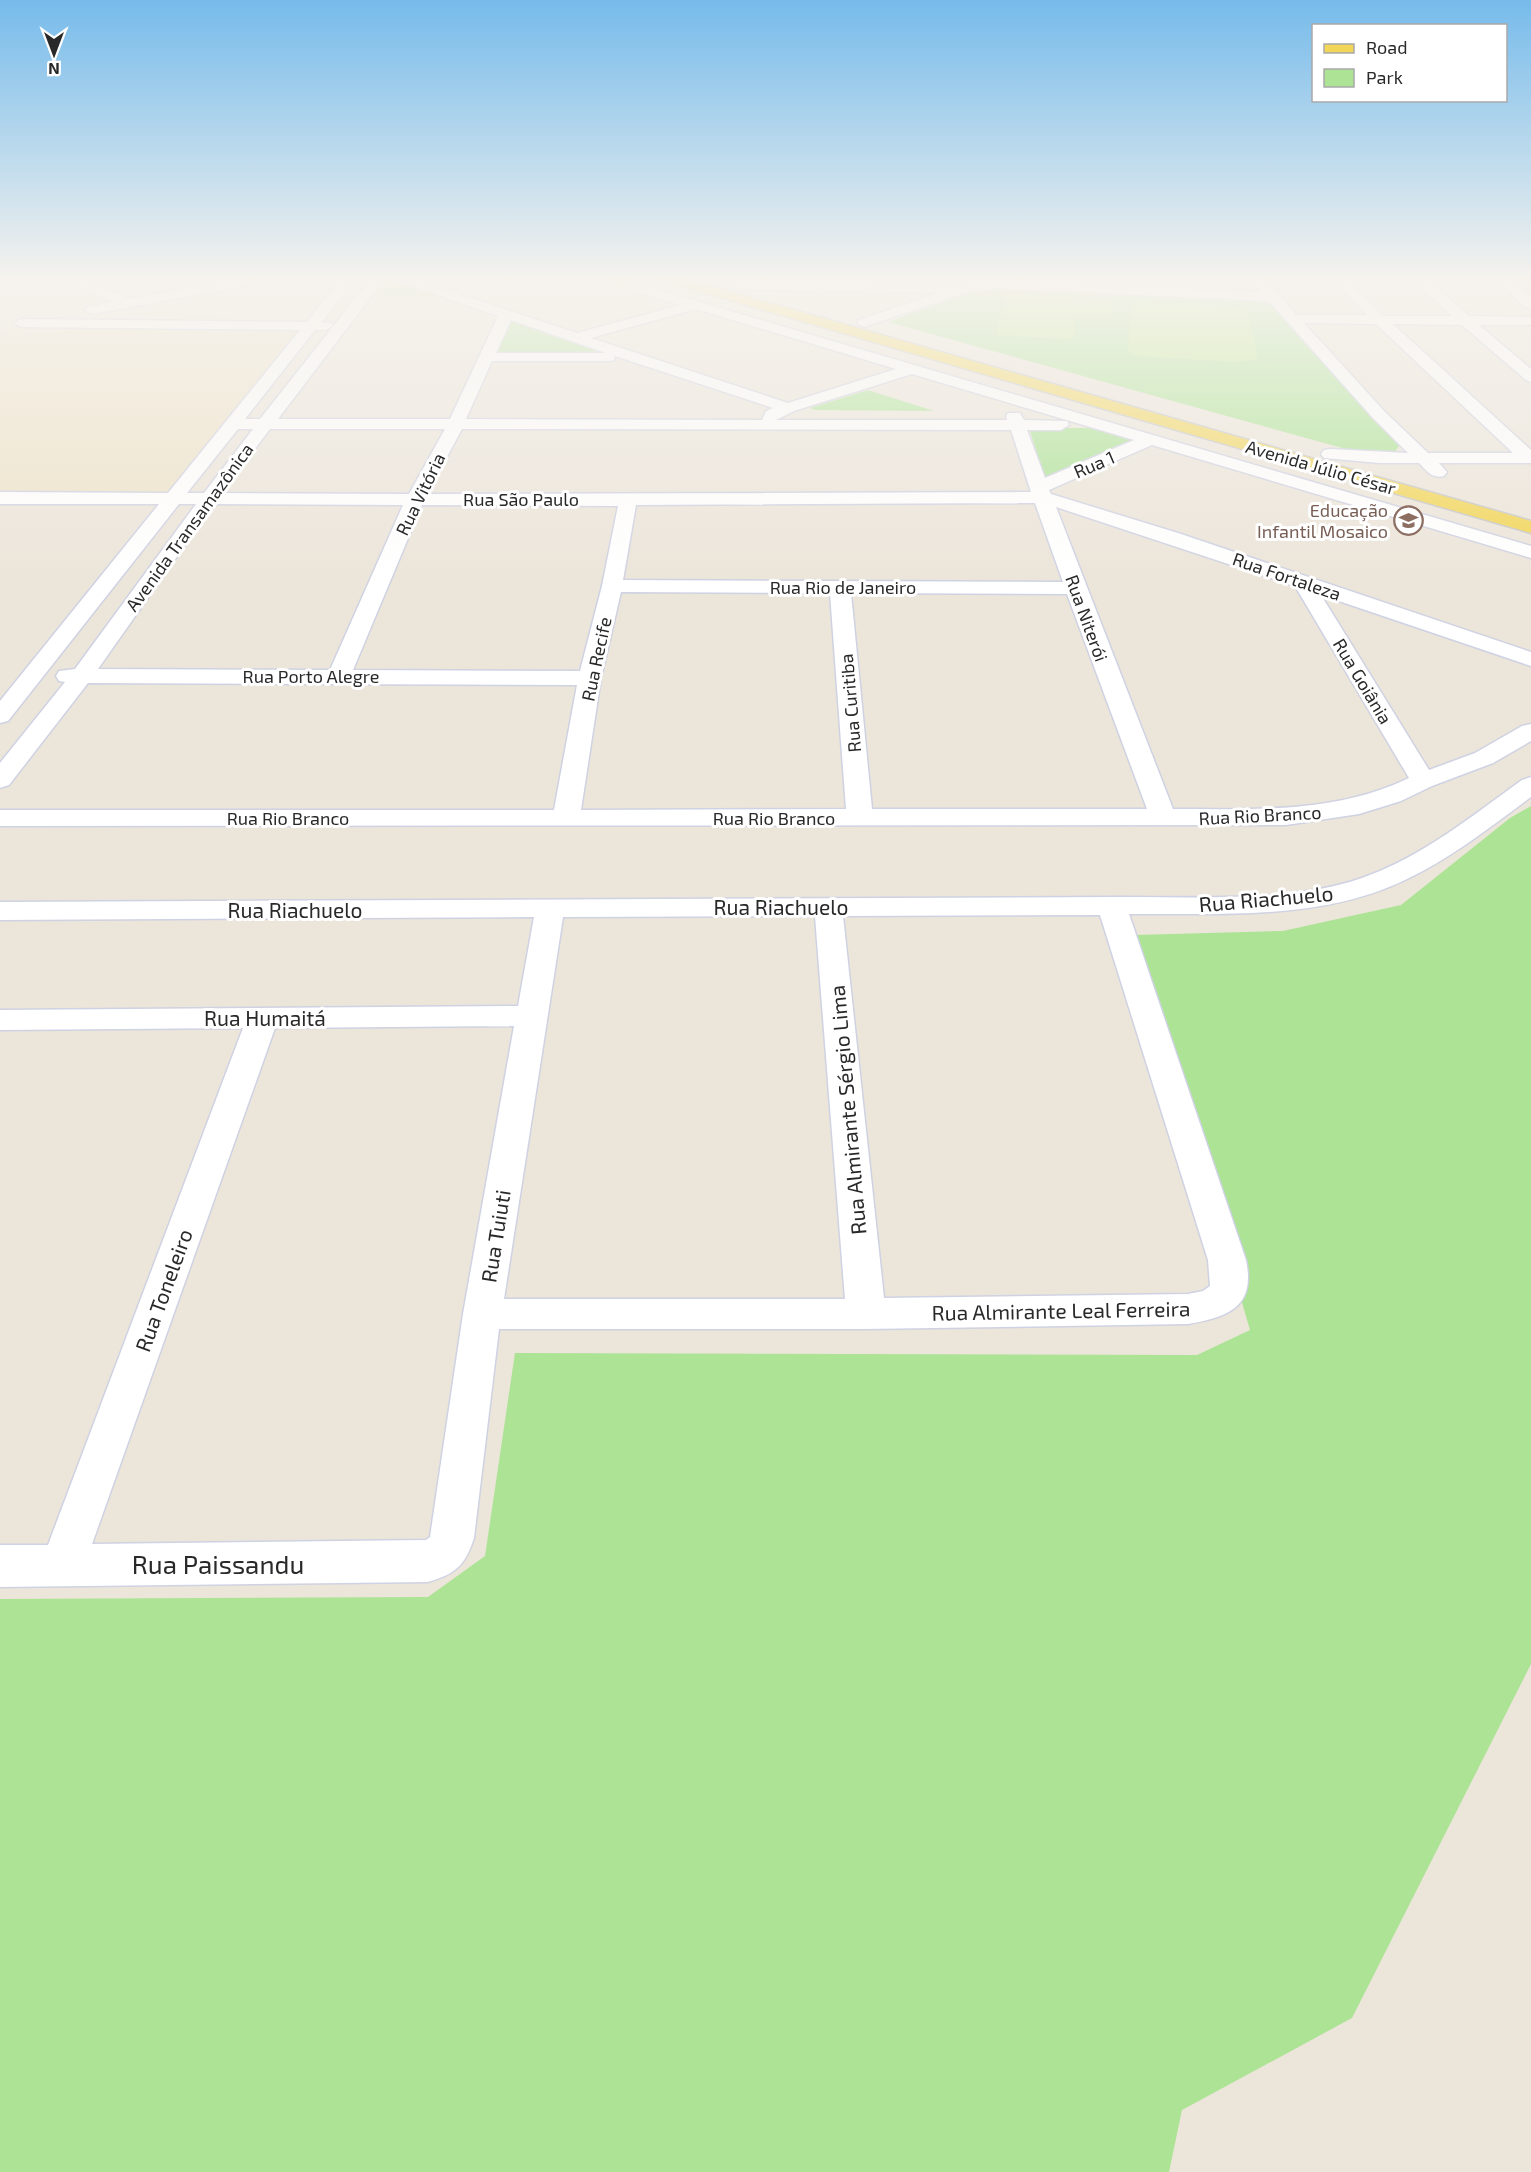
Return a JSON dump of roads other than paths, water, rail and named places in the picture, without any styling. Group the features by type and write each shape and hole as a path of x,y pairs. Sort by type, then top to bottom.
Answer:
{"main road":[{"name":"Avenida Júlio César","path":"1013,377 1531,527"},
{"name":"Avenida Júlio César","path":"1064,377 1330,453 1424,477"}],"street":[{"name":"Avenida Transamazônica","path":"0,717 269,377"},
{"name":"Avenida Transamazônica","path":"0,780 82,676 208,499 302,377"},
{"name":"Rua Vitória","path":"339,676 415,499 478,377"},
{"path":"698,377 788,408"},
{"path":"768,420 788,408 885,377"},
{"name":"Avenida Júlio César","path":"939,377 1531,552"},
{"path":"1346,377 1379,415 1424,458 1424,477 1530,458"},
{"path":"1442,377 1530,458"},
{"path":"1016,421 1066,416"},
{"path":"236,418 1016,421 1096,425"},
{"name":"Rua Niterói","path":"1016,421 1075,588 1163,818"},
{"name":"Rua 1","path":"1040,492 1149,440"},
{"path":"1405,440 1430,449 1469,458"},
{"path":"1330,453 1379,458 1530,458"},
{"name":"Rua São Paulo","path":"0,498 628,500 1040,492"},
{"name":"Rua Fortaleza","path":"1040,492 1531,659"},
{"name":"Rua Recife","path":"566,818 590,678 612,586 628,500"},
{"name":"Rua Goiânia","path":"1302,581 1423,781"},
{"name":"Rua Rio de Janeiro","path":"612,586 1075,588"},
{"name":"Rua Curitiba","path":"840,587 860,818"},
{"name":"Rua Porto Alegre","path":"32,675 590,678"},
{"name":"Rua Rio Branco","path":"0,818 1286,818 1322,813 1392,796 1423,781 1484,758 1531,731"},
{"name":"Rua Riachuelo","path":"0,911 1112,906 1278,901 1350,891 1399,872 1473,827 1531,785"},
{"name":"Rua Almirante Sérgio Lima","path":"828,906 866,1314"},
{"name":"Rua Almirante Leal Ferreira","path":"482,1314 866,1314 1188,1309 1217,1302 1230,1290 1231,1274 1112,906"},
{"name":"Rua Tuiuti","path":"436,1559 443,1555 452,1539 482,1314 550,908"},
{"name":"Rua Humaitá","path":"0,1020 531,1016"},
{"name":"Rua Toneleiro","path":"63,1564 263,1017"},
{"name":"Rua Paissandu","path":"0,1566 428,1561 436,1559"}],"place":[{"name":"Educação Infantil Mosaico","path":"1409,520"}]}
